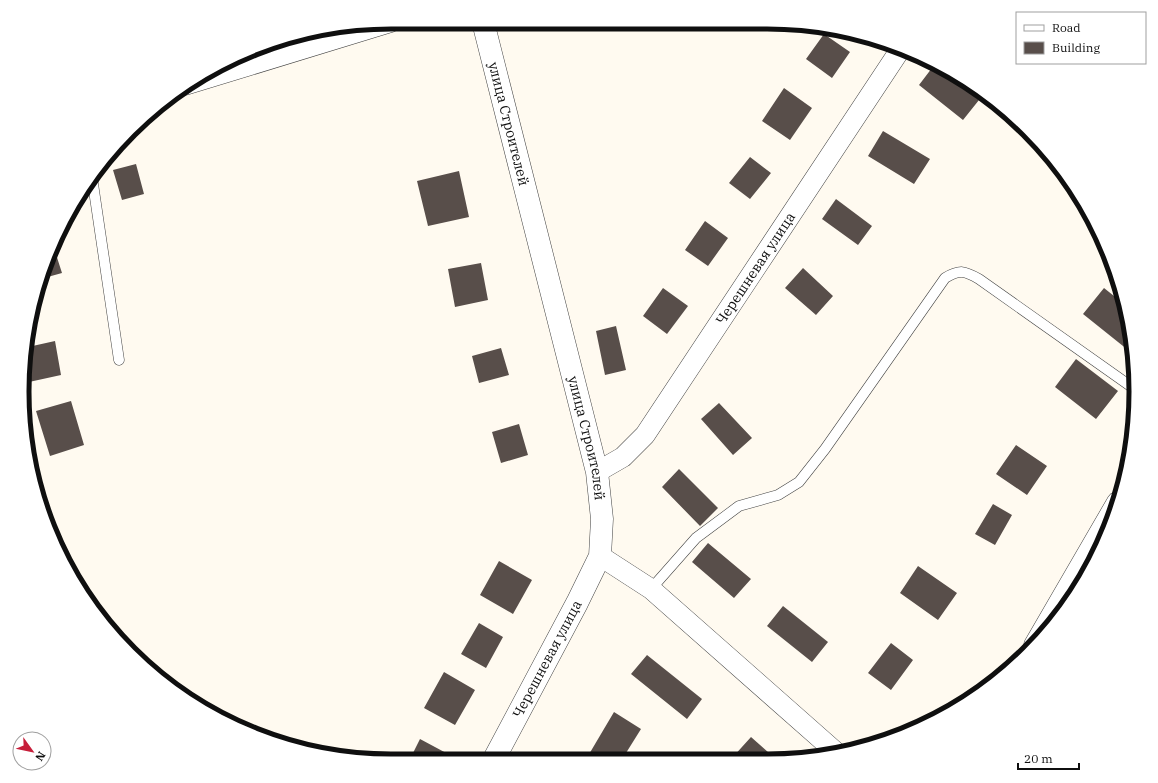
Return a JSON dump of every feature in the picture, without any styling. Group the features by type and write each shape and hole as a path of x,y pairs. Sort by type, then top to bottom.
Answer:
{"street":[{"name":"улица Строителей","path":"484,29 597,472 602,519 600,556"},
{"path":"212,77 364,30"},
{"name":"Черешневая улица","path":"597,472 623,457 645,435 897,54"},
{"path":"1051,616 1102,529"},
{"path":"600,556 651,589 831,748"},
{"name":"Черешневая улица","path":"497,754 577,604 600,556"}],"lane":[{"path":"93,186 119,360"},
{"path":"651,589 696,538 738,506 778,495 799,482 825,449 945,278 954,273 966,272 979,279 1129,385"}],"building":[{"path":"824,34 850,52 832,78 806,59"},
{"path":"932,69 963,87 979,100 963,120 919,85"},
{"path":"784,88 812,108 790,140 762,121"},
{"path":"883,131 930,159 914,184 868,156"},
{"path":"750,157 771,173 750,199 729,183"},
{"path":"136,164 144,194 122,200 113,170"},
{"path":"459,171 469,217 428,226 417,181"},
{"path":"836,199 872,226 858,245 822,219"},
{"path":"705,221 728,238 708,266 685,250"},
{"path":"56,255 62,273 47,277"},
{"path":"481,263 488,300 455,307 448,269"},
{"path":"803,268 833,296 816,315 785,288"},
{"path":"663,288 688,306 667,334 643,316"},
{"path":"1104,288 1117,298 1126,349 1083,314"},
{"path":"616,326 626,370 605,375 596,331"},
{"path":"55,341 61,375 29,382 32,346"},
{"path":"501,348 509,375 479,383 472,356"},
{"path":"1076,359 1118,391 1096,419 1055,387"},
{"path":"71,401 84,445 50,456 36,411"},
{"path":"719,403 752,438 733,455 701,419"},
{"path":"519,424 528,455 501,463 492,432"},
{"path":"1016,445 1047,466 1027,495 996,474"},
{"path":"679,469 718,508 700,526 662,487"},
{"path":"993,504 1012,515 995,545 975,534"},
{"path":"708,543 751,579 734,598 692,562"},
{"path":"499,561 532,580 513,614 480,595"},
{"path":"918,566 957,593 938,620 900,593"},
{"path":"783,606 828,642 812,662 767,626"},
{"path":"479,623 503,637 486,668 461,654"},
{"path":"891,643 913,660 891,690 868,673"},
{"path":"647,655 702,699 687,719 631,674"},
{"path":"444,672 475,690 455,725 424,708"},
{"path":"614,712 641,729 625,754 589,754"},
{"path":"751,737 770,754 766,754 736,754"},
{"path":"420,739 448,754 412,754"}]}
